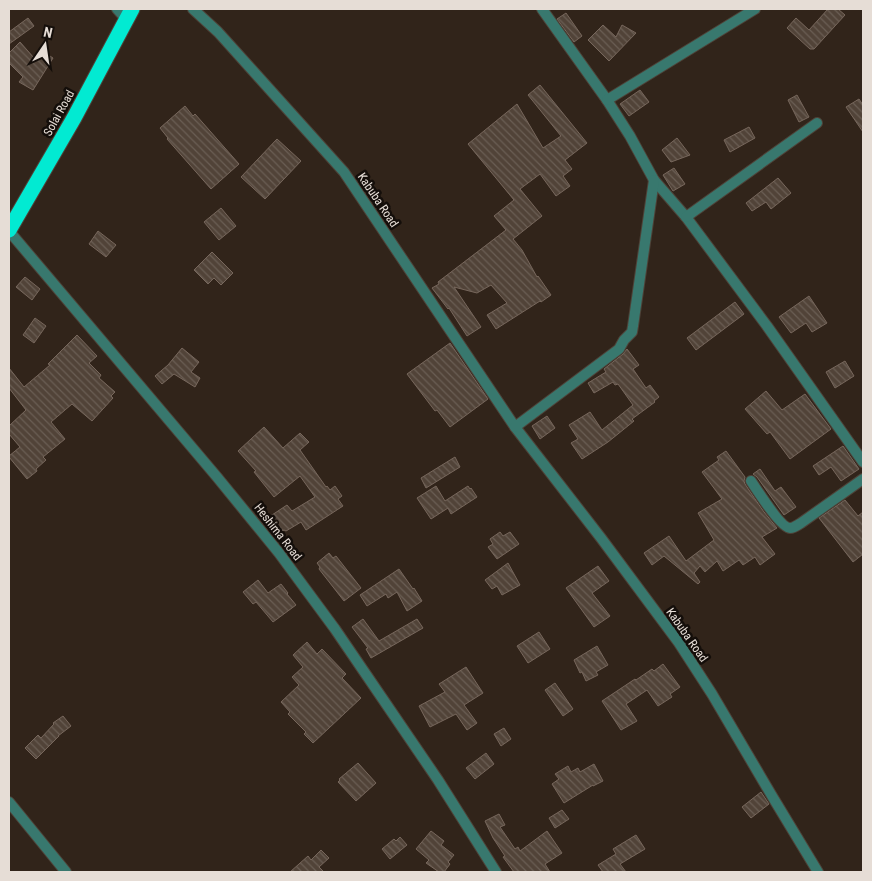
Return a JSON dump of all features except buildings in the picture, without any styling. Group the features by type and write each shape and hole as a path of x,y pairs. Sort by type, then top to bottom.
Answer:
{"highway":[{"name":"Solai Road","path":"9,231 74,118 125,12"}],"street":[{"name":"Kabuba Road","path":"193,9 218,32 344,172 515,427 679,643 712,694 818,872"},
{"path":"542,9 607,100 630,136 654,180 686,217 767,326 863,462"},
{"path":"607,100 755,9"},
{"path":"686,217 817,123"},
{"path":"515,427 619,349 632,332 654,180"},
{"name":"Heshima Road","path":"9,231 279,553 335,629 427,764 496,872"},
{"path":"751,481 775,516 784,526 792,528 863,479"},
{"path":"9,802 66,872"}]}
